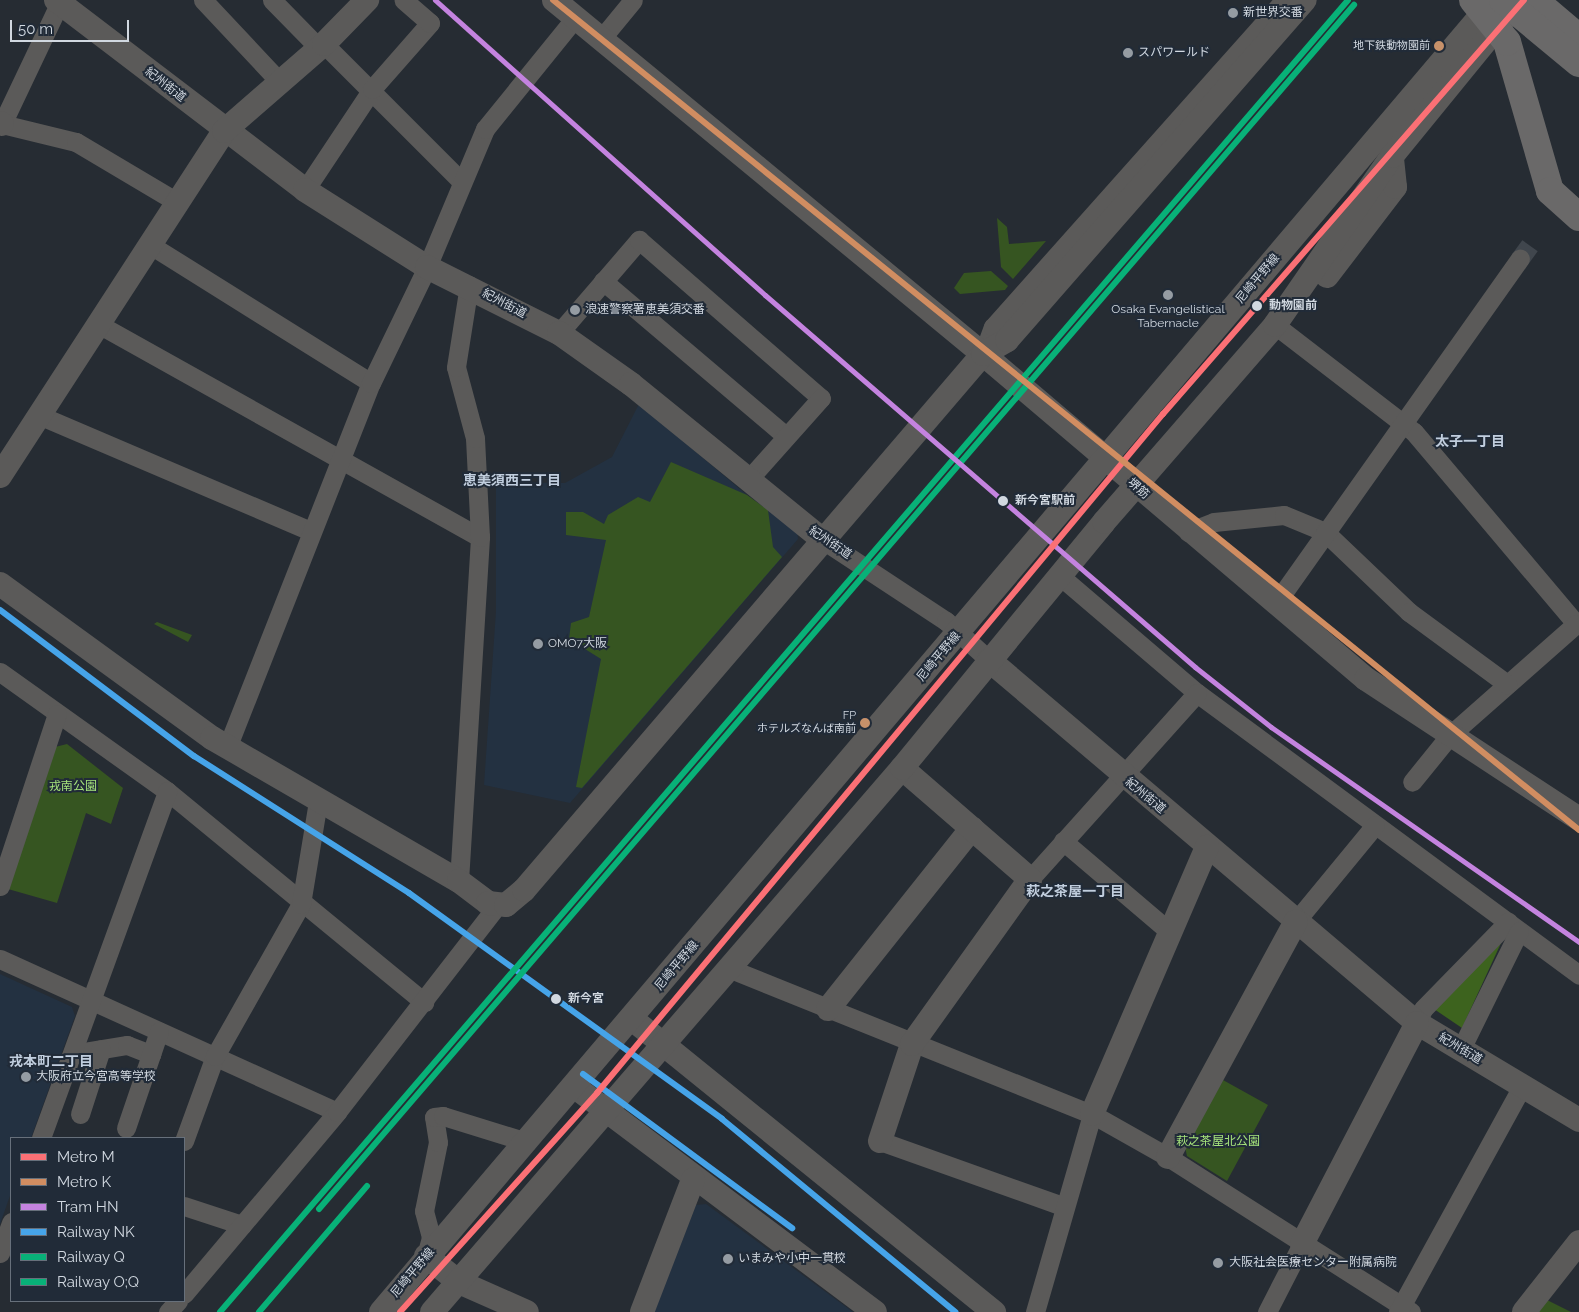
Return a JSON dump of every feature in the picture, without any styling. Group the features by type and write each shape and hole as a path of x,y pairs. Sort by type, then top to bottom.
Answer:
{"highway":[{"path":"1473,0 1507,42 1550,191 1579,216"},
{"path":"1503,0 1579,63"},
{"path":"1534,0 1579,38"}],"street":[{"path":"203,0 280,82"},
{"path":"272,0 321,46 372,89 462,182"},
{"path":"0,476 152,246 177,202 224,130 321,46 367,0"},
{"path":"305,190 372,89 430,23 404,0"},
{"name":"堺筋","path":"554,0 575,18 608,30 1188,532 1366,679 1579,819"},
{"path":"608,30 633,0"},
{"path":"983,354 993,327 1284,0"},
{"path":"185,1293 337,1112 497,906 524,890 983,354 1007,340 1305,0"},
{"name":"尼崎平野線","path":"380,1312 426,1256 575,1087 960,633 1104,458 1494,0"},
{"path":"432,1312 902,768 989,660 1275,325 1289,306 1306,298 1324,281 1395,187 1392,156 1520,0"},
{"path":"59,1 1,124 76,142 177,202"},
{"name":"紀州街道","path":"59,1 224,130 305,190 427,267 469,285 559,334 631,384 747,481 823,540 960,633 1122,777 1416,1023 1579,1120"},
{"path":"227,748 310,531 371,383 427,267 485,129 575,18"},
{"path":"559,334 639,240 821,398 747,481"},
{"path":"152,246 371,383"},
{"path":"1276,603 1400,425 1520,259"},
{"path":"603,282 786,436"},
{"path":"459,881 480,537 475,438 456,367 469,285"},
{"path":"100,325 340,462 480,537"},
{"path":"1275,325 1400,425 1414,432 1576,624 1450,735 1412,782"},
{"path":"41,416 310,531"},
{"path":"1188,532 1214,522 1284,515 1325,532 1409,612 1508,684"},
{"path":"1060,576 1197,693 1579,975"},
{"path":"0,584 227,748 459,881 497,906"},
{"path":"0,672 167,791 301,904 424,1002"},
{"path":"1065,1208 880,1141 912,1044 1030,879 1197,693"},
{"path":"0,886 57,714"},
{"path":"902,768 1030,879"},
{"path":"42,1137 167,791"},
{"path":"185,1137 215,1056 301,904 318,801"},
{"path":"1168,1157 1296,921 1375,826"},
{"path":"828,1009 972,828"},
{"path":"1063,842 1170,932"},
{"path":"1035,1312 1092,1114 1207,848"},
{"path":"1267,1312 1424,1008 1514,926"},
{"path":"1461,1049 1514,926"},
{"path":"0,959 337,1112"},
{"path":"728,968 912,1044 1092,1114 1168,1157 1403,1310 1522,1086"},
{"path":"632,1019 994,1312"},
{"path":"126,1128 159,1031"},
{"path":"72,1054 127,1045 151,1054"},
{"path":"80,1114 101,1049"},
{"path":"575,1087 693,1180 875,1312"},
{"path":"527,1142 443,1116 434,1117 438,1142 424,1211 431,1237 426,1256 459,1282 527,1312"},
{"path":"642,1312 693,1180"},
{"path":"185,1206 242,1225"},
{"path":"0,1253 10,1225"},
{"path":"1524,1312 1579,1242"},
{"path":"168,1312 177,1302"}],"shaded area":[{"path":"639,404 747,495 797,530 798,539 570,803 484,785 496,611 496,482 565,483 612,457"},
{"name":"大阪府立今宮高等学校","path":"0,974 72,1007 75,1016 31,1137 10,1137 10,1196 0,1224"},
{"name":"いまみや小中一貫校","path":"706,1204 853,1312 654,1312 696,1205"}],"green space":[{"path":"997,218 1007,227 1009,244 1046,241 1013,279 1001,267"},
{"path":"991,271 1008,286 1005,290 960,294 954,288 964,273"},
{"path":"671,462 747,495 768,510 773,547 782,557 582,788 576,787 601,659 569,639 571,623 589,617 606,540 566,535 566,512 583,512 604,524 608,515 638,497 650,502"},
{"path":"157,622 192,635 188,642 154,624"},
{"name":"戎南公園","path":"67,744 123,788 111,824 86,813 57,903 8,889 55,747"},
{"path":"1501,943 1462,1028 1434,1009"},
{"name":"萩之茶屋北公園","path":"1223,1080 1268,1105 1227,1181 1187,1156 1185,1147"},
{"path":"1547,1300 1571,1312 1538,1312"}],"tunnel":[{"path":"1520,259 1530,245"}],"metro line":[{"name":"K","path":"553,0 1579,830"},
{"name":"M","path":"400,1312 597,1093 1163,414 1524,0"}],"tram line":[{"name":"HN","path":"435,0 765,295 1195,667 1271,727 1579,942"}],"rail line":[{"name":"Q","path":"220,1312 1348,0"},
{"name":"O;Q","path":"319,1209 1354,5"},
{"name":"NK","path":"0,610 194,756 409,893 722,1119 955,1312"},
{"name":"NK","path":"583,1074 792,1228"},
{"name":"O;Q","path":"259,1312 367,1186"}],"place":[{"name":"新世界交番","path":"1233,13"},
{"name":"地下鉄動物園前","path":"1439,46"},
{"name":"スパワールド","path":"1128,53"},
{"name":"Osaka Evangelistical Tabernacle","path":"1168,295"},
{"name":"動物園前","path":"1257,306"},
{"name":"浪速警察署恵美須交番","path":"575,310"},
{"name":"新今宮駅前","path":"1003,501"},
{"name":"OMO7大阪","path":"538,644"},
{"name":"FP ホテルズなんば南前","path":"865,723"},
{"name":"新今宮","path":"556,999"},
{"name":"大阪府立今宮高等学校","path":"26,1077"},
{"name":"いまみや小中一貫校","path":"728,1259"},
{"name":"大阪社会医療センター附属病院","path":"1218,1263"}],"district":[{"name":"太子一丁目","path":"1470,441"},
{"name":"恵美須西三丁目","path":"512,480"},
{"name":"萩之茶屋一丁目","path":"1075,891"},
{"name":"戎本町二丁目","path":"51,1061"}]}
